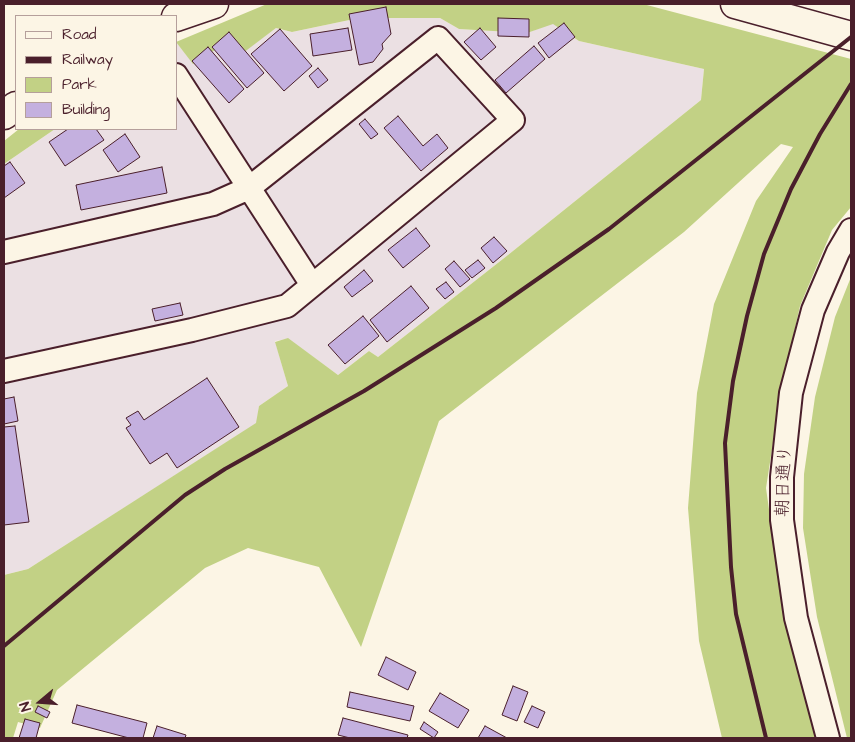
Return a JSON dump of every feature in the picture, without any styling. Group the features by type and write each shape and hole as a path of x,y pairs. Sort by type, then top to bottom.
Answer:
{"highway":[{"path":"178,16 214,4"},
{"path":"735,4 841,33"},
{"path":"4,115 15,107"}],"street":[{"path":"4,252 213,204 249,188 438,38 513,120 287,306 192,330 4,370"},
{"path":"178,78 312,285"},
{"name":"朝日通り","path":"828,738 796,618 782,520 782,477 793,384 813,310 849,237"}],"shaded area":[{"path":"359,18 440,18 459,29 527,33 553,23 579,41 704,69 701,100 378,357 369,351 338,375 288,339 275,341 288,386 259,406 257,423 28,569 4,575 4,164 54,130 178,130 178,44 193,63 229,41 243,52 276,28 292,32"}],"green space":[{"path":"267,4 643,4 851,59 851,207 832,230 800,306 781,391 766,488 784,616 817,738 722,738 699,641 688,508 697,393 714,304 756,201 793,147 781,144 684,232 439,421 361,647 319,567 248,548 205,568 57,690 40,728 18,722 13,738 4,738 4,575 28,569 256,423 259,406 288,386 275,342 288,338 338,375 369,351 378,357 701,100 704,69 579,41 553,24 527,33 459,29 440,18 359,18 292,32 276,28 243,53 229,41 193,64 178,45 178,41"},
{"path":"18,130 54,130 4,164 4,141"},
{"path":"851,277 851,738 847,738 817,617 803,528 804,474 815,397 835,317"}],"building":[{"path":"386,7 391,34 382,44 383,49 373,62 359,65 349,14"},
{"path":"498,18 529,19 529,37 498,36"},
{"path":"564,23 575,37 549,58 538,43"},
{"path":"348,28 352,50 313,56 310,34"},
{"path":"480,28 496,47 481,60 464,42"},
{"path":"280,29 312,66 284,91 251,54"},
{"path":"229,32 264,73 247,88 212,47"},
{"path":"534,46 545,59 506,93 495,80"},
{"path":"208,47 244,89 229,103 192,61"},
{"path":"318,68 328,80 318,88 309,76"},
{"path":"398,116 423,146 437,134 448,148 421,171 384,128"},
{"path":"365,119 378,134 371,139 359,124"},
{"path":"67,130 97,130 104,140 65,166 49,142"},
{"path":"125,134 140,157 118,172 103,150"},
{"path":"10,162 25,183 4,198 4,166"},
{"path":"162,167 167,193 81,210 76,185"},
{"path":"416,228 430,246 403,268 388,250"},
{"path":"494,237 507,251 493,263 481,248"},
{"path":"478,260 485,268 472,278 465,270"},
{"path":"454,261 470,279 460,287 445,269"},
{"path":"364,270 373,281 352,297 344,287"},
{"path":"446,282 454,292 445,299 436,289"},
{"path":"411,286 429,308 387,342 370,320"},
{"path":"180,303 183,315 155,321 152,309"},
{"path":"363,316 379,336 345,364 328,345"},
{"path":"207,378 239,427 177,468 167,453 150,464 126,428 131,425 126,418 138,411 144,420"},
{"path":"14,397 18,421 4,424 4,399"},
{"path":"15,426 29,522 4,525 4,427"},
{"path":"386,657 416,672 408,690 378,675"},
{"path":"513,686 528,692 517,721 502,715"},
{"path":"350,692 414,706 410,721 347,707"},
{"path":"440,693 469,710 458,728 429,711"},
{"path":"77,705 147,723 143,738 129,738 72,723"},
{"path":"38,706 50,712 47,718 35,712"},
{"path":"532,706 545,712 538,728 524,722"},
{"path":"343,718 408,735 407,738 350,738 338,735"},
{"path":"25,719 40,723 36,738 19,738"},
{"path":"424,722 438,732 434,738 420,729"},
{"path":"157,726 186,735 185,738 153,738"},
{"path":"485,726 507,738 478,738"}],"railway":[{"path":"4,646 185,495 225,469 364,391 496,308 609,229 851,37"},
{"path":"766,738 736,614 731,567 725,443 733,381 747,316 764,254 791,189 820,134 851,84"}]}
